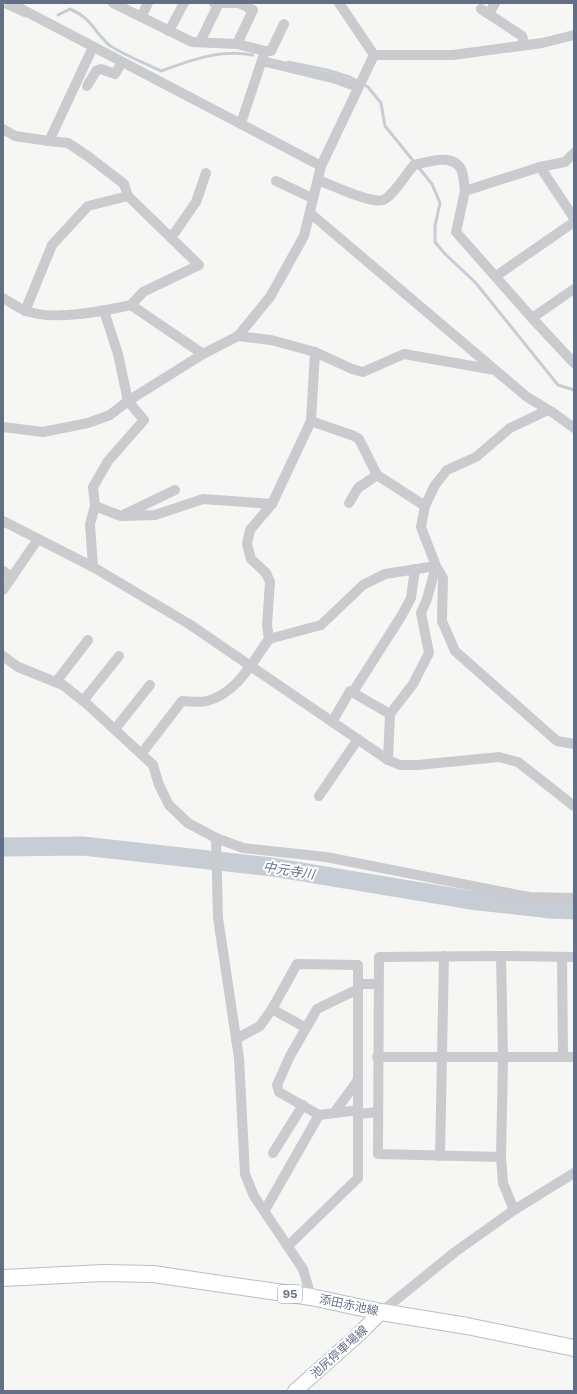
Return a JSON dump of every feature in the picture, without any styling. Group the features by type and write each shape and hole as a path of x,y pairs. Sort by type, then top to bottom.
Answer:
{"main road":[{"name":"添田赤池線","path":"3,1278 103,1273 153,1274 311,1297 381,1312 467,1326 574,1348"},
{"name":"池尻停車場線","path":"296,1391 358,1336 381,1312"}],"street":[{"path":"10,3 27,7 93,47 321,166"},
{"path":"113,3 192,42 238,44 265,51 270,51 284,24"},
{"path":"141,17 148,3"},
{"path":"169,31 184,3"},
{"path":"214,3 239,3 253,10 238,44"},
{"path":"200,42 219,3"},
{"path":"340,3 374,55"},
{"path":"495,3 485,12 522,36 525,45"},
{"path":"374,55 453,55 525,45 574,35"},
{"path":"49,141 93,47"},
{"path":"241,123 265,51"},
{"path":"3,427 43,432 88,423 110,415 128,401 203,354 238,336 270,297 304,236 321,166 374,55"},
{"path":"262,61 336,79 358,88"},
{"path":"87,86 96,71 101,70 115,74 122,62"},
{"path":"3,129 15,136 68,143 89,156 124,184 128,196 199,265 143,292 131,305 104,311 48,316 25,310 3,298"},
{"path":"465,191 540,167 565,162 574,153"},
{"path":"318,180 372,200 382,200 389,196 414,165 448,160 456,163 461,170 465,191 456,232 574,363"},
{"path":"540,167 574,218"},
{"path":"171,238 196,202 206,173"},
{"path":"276,181 312,198"},
{"path":"25,310 52,245 88,206 128,196"},
{"path":"310,212 527,398 574,428"},
{"path":"496,276 574,222"},
{"path":"532,318 574,289"},
{"path":"131,305 203,354"},
{"path":"93,567 90,524 95,506 93,487 108,461 144,420 128,401 118,354 104,311"},
{"path":"238,336 271,340 315,352 352,369 363,372 404,354 496,371"},
{"path":"269,640 267,625 270,582 266,573 251,559 247,544 250,530 272,504 311,421 315,352"},
{"path":"548,410 510,428 476,457 447,470 435,485 425,506 420,527 436,566 444,578 442,621 455,651 557,741 574,744"},
{"path":"311,421 359,439 377,475 425,506"},
{"path":"349,503 358,488 377,475"},
{"path":"121,516 175,490"},
{"path":"95,506 121,516 155,515 203,499 272,504"},
{"path":"3,521 93,567 190,624 388,760 400,766 499,757 518,762 574,806"},
{"path":"3,590 8,574 38,539"},
{"path":"142,753 182,701 205,701 218,697 235,686 269,640 321,625 363,585 385,574 436,566"},
{"path":"388,760 390,714 413,684 429,653 421,613 427,599 436,566"},
{"path":"353,692 408,604 415,569"},
{"path":"56,682 88,640"},
{"path":"3,656 18,667 63,685 83,701 142,753 153,765 159,785 169,806 188,823 216,838 243,848 326,857 529,897 574,898"},
{"path":"83,701 120,656"},
{"path":"115,729 150,684"},
{"path":"332,722 350,690 390,714"},
{"path":"319,796 358,739"},
{"path":"216,838 215,849 218,918 239,1058 245,1174 254,1196 289,1245 303,1269 311,1297"},
{"path":"440,1156 444,956"},
{"path":"501,956 503,1057 501,1157 503,1183 514,1210"},
{"path":"501,1157 378,1154 379,957 574,957"},
{"path":"562,957 563,1057"},
{"path":"236,1039 260,1026 272,1009 297,964 358,965 358,1178 289,1245"},
{"path":"378,984 358,987 317,1009 290,1056 277,1085 280,1092 319,1115 334,1113 378,1112"},
{"path":"272,1009 306,1028"},
{"path":"378,1057 574,1057"},
{"path":"334,1113 358,1080"},
{"path":"274,1153 303,1105"},
{"path":"265,1210 319,1115"},
{"path":"381,1312 455,1252 514,1210 574,1173"}],"waterway":[{"path":"3,6 25,16"},
{"path":"58,15 70,9 83,16 112,47 161,71 206,57 229,53 253,55"},
{"path":"288,62 327,70 350,77 368,87 381,103 385,126 432,184 440,203 435,226 435,242 445,254 475,282 558,385 574,390"},
{"name":"中元寺川","path":"3,847 83,846 272,867 470,900 551,909 574,910"}]}
